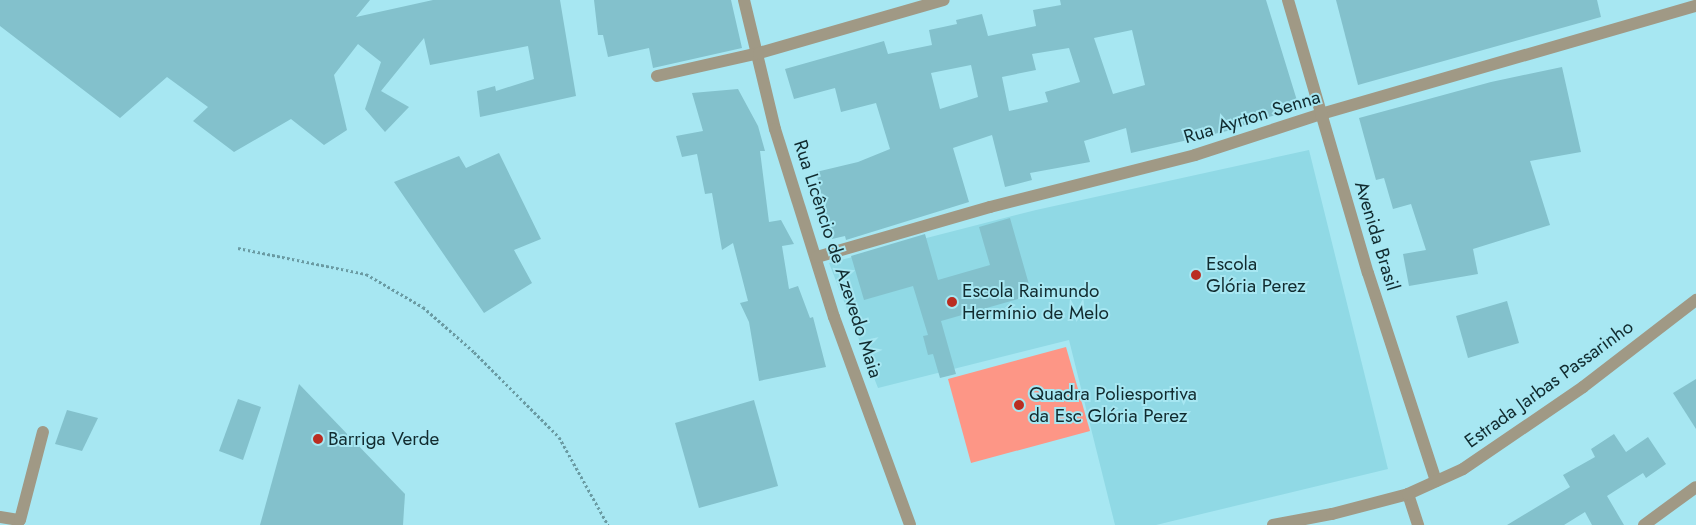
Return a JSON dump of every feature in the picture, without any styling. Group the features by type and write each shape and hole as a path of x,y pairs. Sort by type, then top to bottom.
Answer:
{"street":[{"name":"Rua Licêncio de Azevedo Maia","path":"744,0 759,52 775,128 817,256 834,317 910,525"},
{"path":"657,76 759,52 944,0"},
{"name":"Avenida Brasil","path":"1288,0 1321,114 1436,481"},
{"name":"Rua Ayrton Senna","path":"817,256 990,207 1195,155 1321,114 1696,6"},
{"name":"Estrada Jarbas Passarinho","path":"1273,525 1332,514 1408,494 1436,481 1506,442 1696,300"},
{"path":"0,517 20,523 43,432"},
{"path":"1644,525 1696,487"},
{"path":"1408,494 1418,525"}],"path":[{"path":"238,248 366,274 423,307 474,352 559,437 608,525"}],"shaded area":[{"name":"Escola Glória Perez","path":"1309,150 1388,469 1156,525 1115,525 1069,340 878,388 829,263 1036,210"},
{"name":"Quadra Poliesportiva da Esc Glória Perez","path":"1066,347 1090,431 971,463 948,379"}],"building":[{"path":"0,0 370,0 356,17 433,0 560,0 576,96 480,117 477,91 495,86 496,91 534,79 528,46 430,65 424,38 381,91 409,107 385,132 365,109 381,62 358,44 334,75 347,130 324,145 291,119 234,152 193,121 208,107 167,77 120,118 0,26"},
{"path":"594,0 731,0 742,48 653,68 649,48 608,57 603,35 598,35"},
{"path":"1060,0 1266,0 1299,107 1227,131 1131,153 1126,128 1084,141 1090,162 1030,173 1032,180 1005,187 992,135 953,148 969,202 846,240 845,236 832,239 816,172 858,162 890,149 876,103 841,112 835,88 794,99 785,69 884,41 888,54 932,45 929,30 957,24 956,20 982,14 988,36 1036,26 1033,10 1061,5","holes":["1132,30 1145,85 1113,94 1094,38","1069,48 1080,82 1045,92 1048,102 1009,111 1002,77 1036,70 1032,54","971,65 978,97 940,109 931,73"]},
{"path":"1336,0 1597,0 1601,17 1358,85"},
{"path":"1562,67 1581,152 1530,161 1550,225 1473,249 1478,274 1409,286 1403,254 1426,250 1411,204 1393,209 1384,178 1376,180 1359,118 1491,82"},
{"path":"738,89 758,126 765,151 760,151 769,222 781,220 794,244 782,246 789,289 798,286 810,318 813,317 826,367 759,381 749,322 740,303 748,301 733,243 722,250 712,193 705,194 697,154 682,157 676,136 703,131 692,93"},
{"path":"499,153 541,239 514,250 532,283 484,313 394,182 459,156 466,168"},
{"path":"1010,218 1032,295 941,321 956,374 940,378 933,354 928,355 923,336 928,335 913,286 864,300 851,256 925,234 938,280 990,265 979,227"},
{"path":"1507,301 1519,343 1468,358 1456,316"},
{"path":"1696,379 1696,429 1673,393"},
{"name":"Barriga Verde","path":"299,384 405,494 403,525 260,525"},
{"path":"238,399 261,407 243,460 219,451"},
{"path":"754,400 778,486 699,508 675,423"},
{"path":"67,410 98,418 82,451 55,444"},
{"path":"1614,434 1626,452 1648,437 1666,464 1646,478 1643,473 1607,496 1624,525 1592,525 1585,512 1564,525 1507,525 1570,487 1563,475 1595,457 1591,449"}],"place":[{"name":"Escola Glória Perez","path":"1196,275"},
{"name":"Escola Raimundo Hermínio de Melo","path":"952,302"},
{"name":"Quadra Poliesportiva da Esc Glória Perez","path":"1019,405"},
{"name":"Barriga Verde","path":"318,439"}]}
